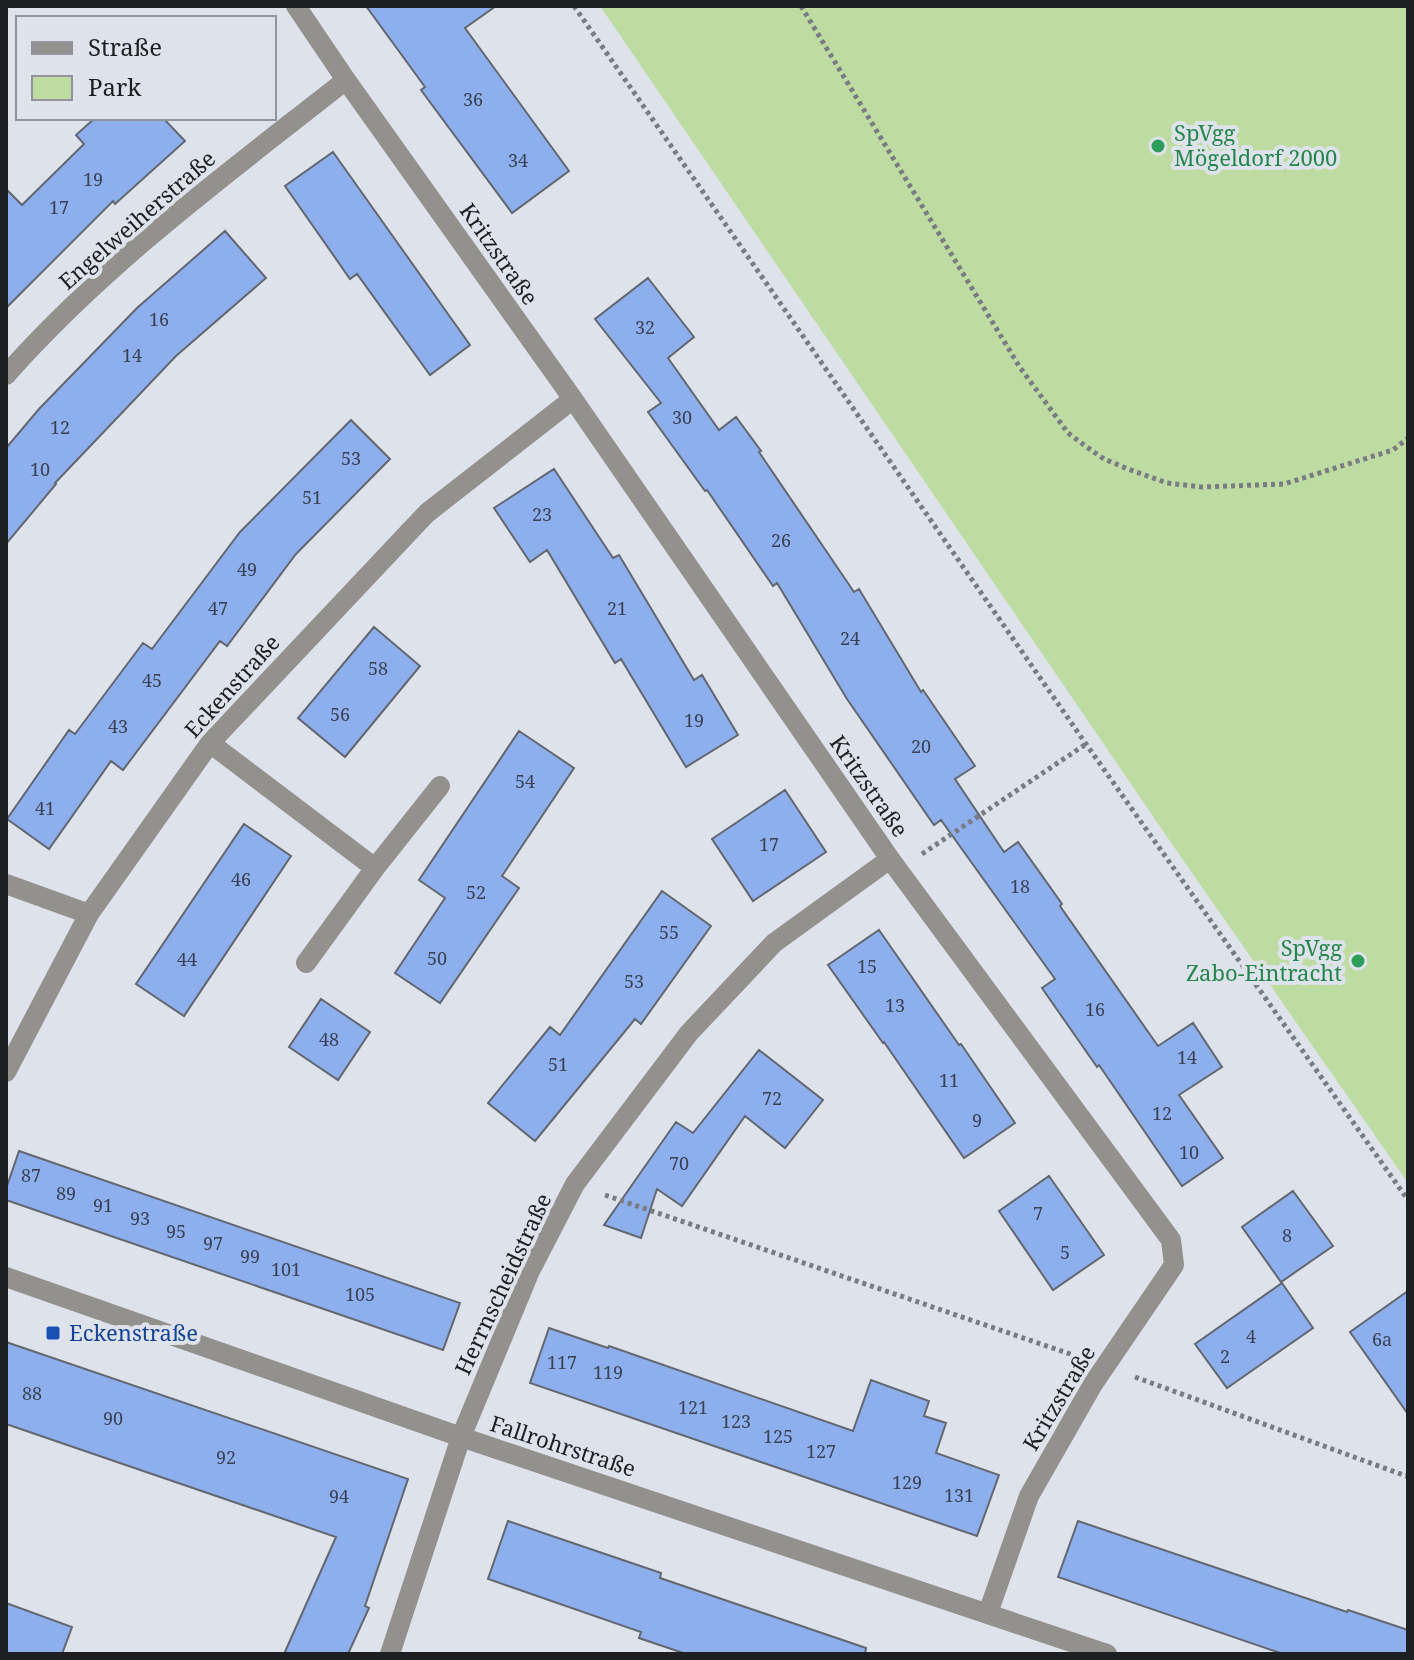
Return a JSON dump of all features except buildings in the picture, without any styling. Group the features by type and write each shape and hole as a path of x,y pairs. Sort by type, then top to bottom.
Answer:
{"street":[{"name":"Kritzstraße","path":"296,6 573,399 890,859 1171,1240 1174,1265 1105,1366 1029,1496 988,1613"},
{"name":"Engelweiherstraße","path":"6,375 40,337 157,229 346,80"},
{"name":"Eckenstraße","path":"6,1072 89,914 210,743 427,513 573,399"},
{"path":"210,743 375,868"},
{"path":"306,963 440,786"},
{"name":"Herrnscheidstraße","path":"390,1654 461,1437 530,1271 575,1184 689,1033 774,943 890,859"},
{"path":"6,884 89,914"},
{"name":"Fallrohrstraße","path":"6,1277 461,1437 1107,1654"}],"path":[{"path":"574,6 1086,744 1408,1200"},
{"path":"801,6 1019,366 1068,433 1084,445 1104,459 1141,474 1167,483 1202,487 1284,484 1393,450 1408,438"},
{"path":"890,859 924,853 1086,744"},
{"path":"575,1184 1105,1366 1408,1475"}],"green space":[{"path":"600,6 1408,6 1408,1183 1174,847"}],"place":[{"name":"SpVgg Mögeldorf 2000","path":"1158,146"},
{"name":"SpVgg Zabo-Eintracht","path":"1358,961"},
{"name":"Eckenstraße","path":"53,1333"}]}
